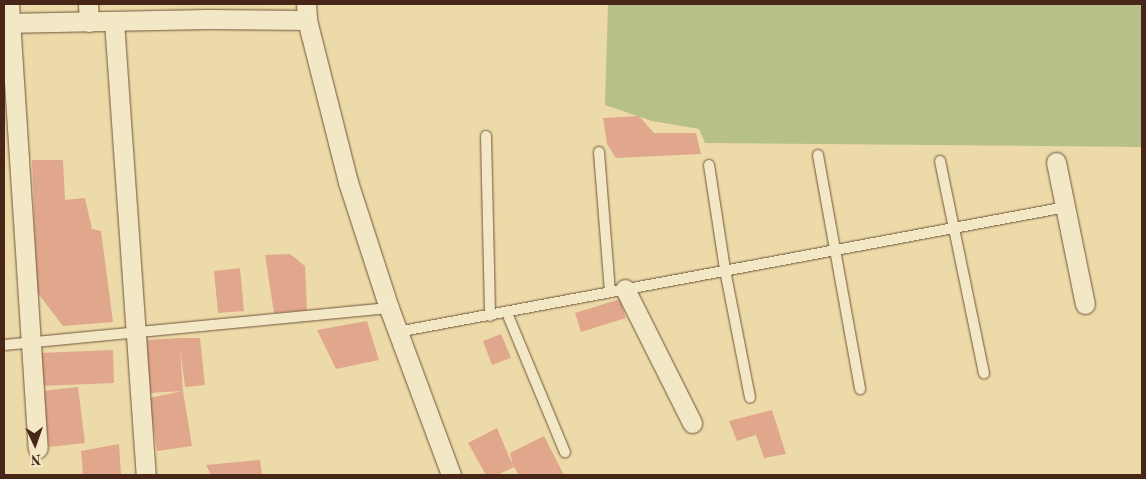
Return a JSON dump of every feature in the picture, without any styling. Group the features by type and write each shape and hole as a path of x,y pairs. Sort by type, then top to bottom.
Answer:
{"street":[{"path":"9,4 7,23 38,448"},
{"path":"7,23 89,13 114,21 307,12 348,182 397,332 451,475"},
{"path":"114,21 146,475"},
{"path":"1056,162 1085,304"},
{"path":"618,290 692,423"}],"lane":[{"path":"486,136 490,316"},
{"path":"599,152 618,290"},
{"path":"818,155 860,389"},
{"path":"940,160 984,373"},
{"path":"709,165 725,270 750,398"},
{"path":"397,332 1066,207"},
{"path":"4,345 389,308"},
{"path":"508,312 565,452"}],"green space":[{"path":"608,4 1142,4 1142,147 705,143 699,129 652,121 605,105"}],"building":[{"path":"639,116 654,133 696,133 701,154 616,158 607,144 603,118"},
{"path":"32,160 63,160 65,200 85,198 92,229 101,231 113,322 63,326 37,292"},
{"path":"290,254 305,266 307,310 274,313 265,255"},
{"path":"240,268 244,311 218,313 214,271"},
{"path":"620,299 626,318 581,332 575,313"},
{"path":"367,321 379,360 336,369 317,330"},
{"path":"501,334 511,358 492,365 483,341"},
{"path":"200,338 205,385 185,387 180,347 183,391 150,393 147,340"},
{"path":"113,350 114,383 40,386 39,353"},
{"path":"78,387 85,443 49,447 42,391"},
{"path":"183,391 192,446 157,451 149,398"},
{"path":"772,410 786,454 764,458 756,435 737,441 729,421"},
{"path":"497,428 513,466 510,453 544,436 564,475 519,475 514,467 497,475 486,475 468,443"},
{"path":"119,444 121,475 83,475 81,451"},
{"path":"260,460 262,475 211,475 206,465"}]}
